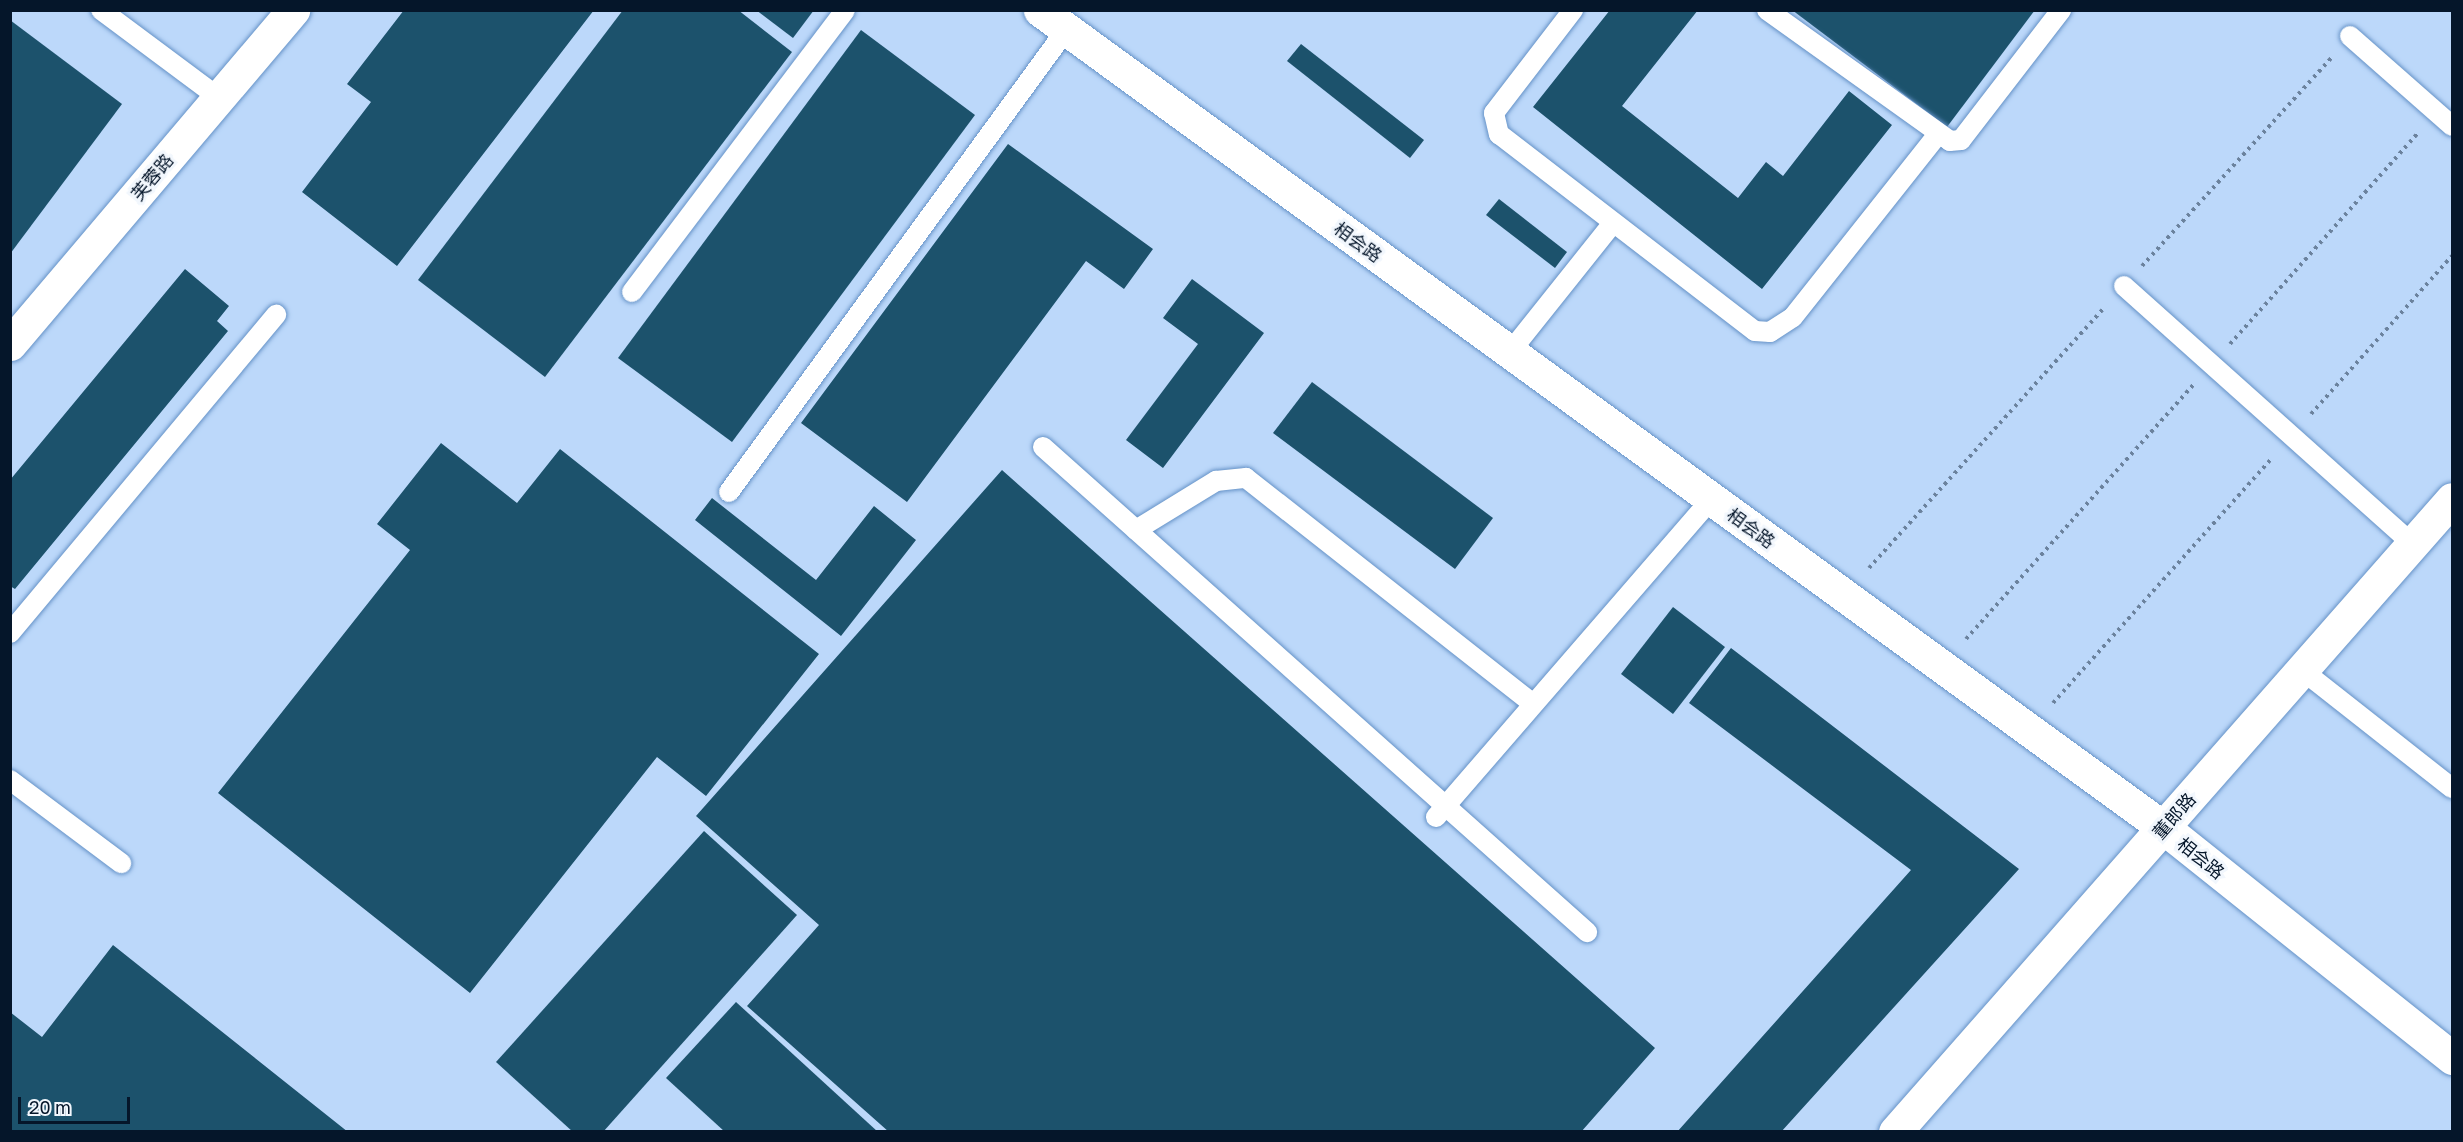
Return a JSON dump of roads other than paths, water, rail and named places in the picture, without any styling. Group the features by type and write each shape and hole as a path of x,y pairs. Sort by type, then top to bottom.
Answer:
{"street":[{"name":"芙蓉路","path":"10,344 293,10"},
{"name":"相会路","path":"1040,10 2164,828 2452,1058"},
{"name":"董郎路","path":"1895,1131 2452,499"}],"lane":[{"path":"100,10 219,98"},
{"path":"632,292 845,10"},
{"path":"1573,10 1494,113 1494,123 1508,142 1746,327 1770,332 1793,317 1937,135"},
{"path":"1767,10 1937,135 1950,141 1961,140 2061,10"},
{"path":"729,492 1066,30"},
{"path":"2350,36 2452,126"},
{"path":"1510,352 1613,223"},
{"path":"2124,286 2413,544"},
{"path":"10,633 276,315"},
{"path":"1043,447 1441,811 1587,932"},
{"path":"1136,530 1216,481 1246,478 1533,704"},
{"path":"1441,811 1712,499"},
{"path":"2302,670 2452,788"},
{"path":"10,780 121,863"}]}
